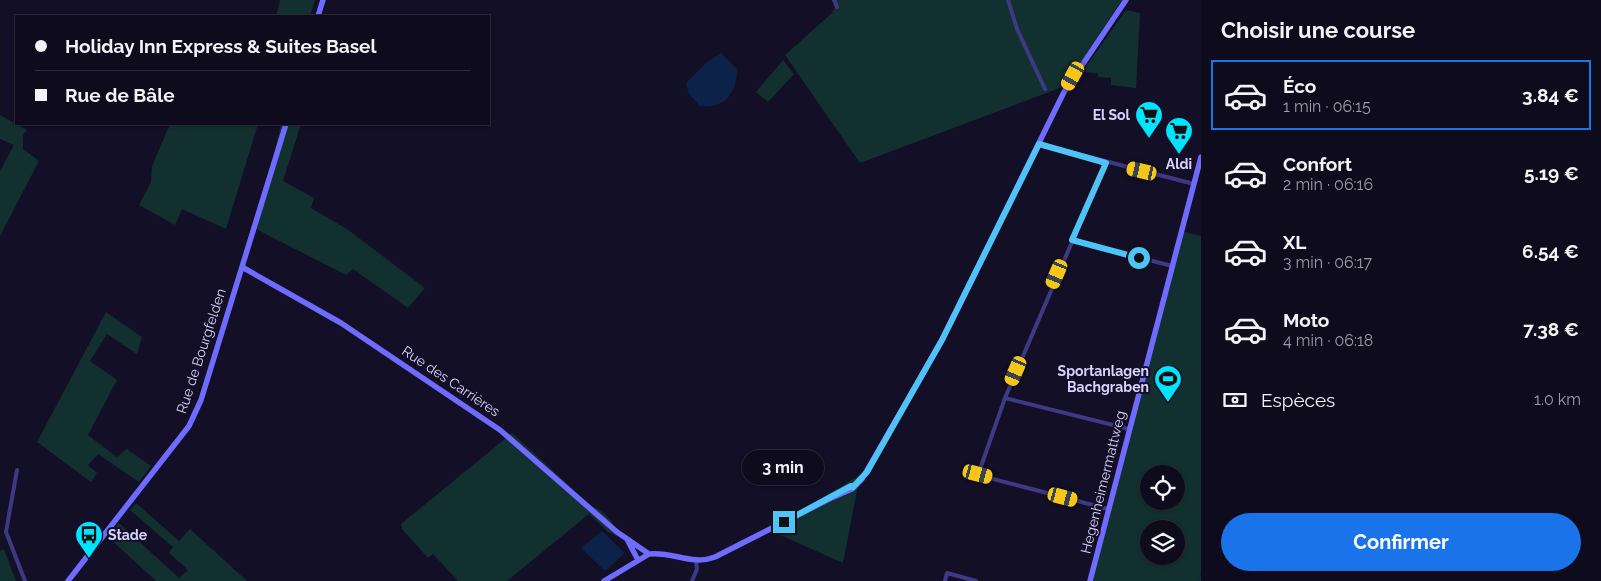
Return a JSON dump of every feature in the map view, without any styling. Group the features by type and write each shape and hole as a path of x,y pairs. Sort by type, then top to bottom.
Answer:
{"street":[{"path":"318,15 323,0"},
{"path":"834,0 837,7"},
{"path":"1008,0 1017,29 1045,89"},
{"path":"604,581 648,554 657,553 696,561 715,557 840,494 842,495 853,487 867,472 942,340 1073,76 1126,0"},
{"name":"Rue de Bourgfelden","path":"68,581 189,426 201,400 286,125"},
{"path":"1039,144 1106,163 1194,184"},
{"name":"Hegenheimermattweg","path":"1090,581 1201,157"},
{"path":"1106,163 1005,398 978,474 1108,509"},
{"path":"1072,240 1172,266"},
{"name":"Rue des Carrières","path":"242,268 341,323 500,430 628,541 648,554"},
{"path":"1005,398 1129,429"},
{"path":"17,470 6,532 24,581"},
{"path":"0,529 6,532"},
{"name":"Rue des Carrières","path":"628,541 638,560"},
{"path":"692,581 697,569 696,561"},
{"path":"945,581 947,574 976,581"}],"green space":[{"path":"280,0 315,0 310,15 276,15"},
{"path":"833,0 1122,0 1065,86 860,163 785,55 832,13 836,5"},
{"path":"1126,10 1140,13 1136,88 1111,85 1111,78 1098,77 1098,73 1082,72"},
{"path":"783,60 794,74 768,102 756,92"},
{"path":"0,115 27,130 23,135 23,149 39,161 0,236 0,171 14,145 0,139"},
{"path":"170,125 258,125 226,229 182,209 175,225 139,205 151,182 152,166"},
{"path":"281,125 301,125 283,181 314,198 311,208 347,229 425,288 408,308 353,269 346,275 256,229"},
{"name":"Sportanlagen Bachgraben","path":"1181,231 1201,236 1201,581 1090,581"},
{"path":"106,312 142,337 137,354 107,334 90,361 117,380 88,435 117,457 127,449 151,466 139,482 98,454 88,465 97,473 91,482 37,442"},
{"path":"512,433 589,504 607,517 616,530 617,536 608,532 589,514 507,581 458,581 433,554 428,558 402,529 401,524"},
{"path":"860,475 843,563 769,530"},
{"path":"136,503 179,541 190,529 247,581 156,581 108,537 119,523 179,578 188,570 169,553 173,547 130,510"},
{"path":"4,549 16,581 0,581 0,551"}],"water":[{"path":"721,53 737,69 735,85 728,98 723,102 716,105 700,106 689,94 686,83 707,62"},
{"path":"602,531 625,553 605,571 581,548"}],"waterway":[{"path":"1197,581 1201,574"}],"place":[{"name":"El Sol","path":"1149,139"},
{"name":"Aldi","path":"1179,155"},
{"name":"Sportanlagen Bachgraben","path":"1168,403"},
{"name":"Stade","path":"89,559"}],"route":[{"path":"784,522 840,494 851,486 853,487 862,480 942,340 1039,144 1106,163 1072,240 1139,258"}]}
